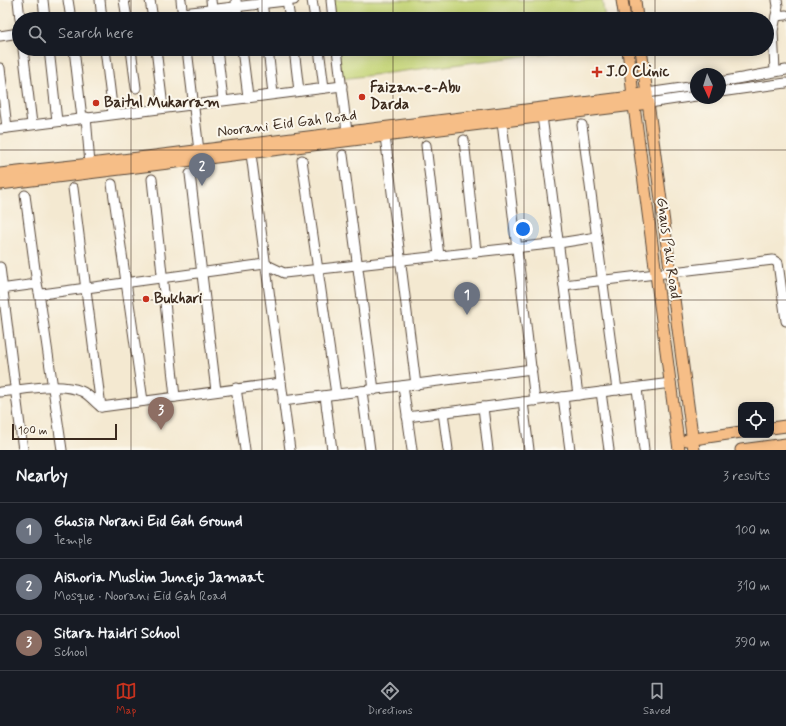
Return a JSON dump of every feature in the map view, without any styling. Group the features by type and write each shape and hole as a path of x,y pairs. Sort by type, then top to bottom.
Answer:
{"main road":[{"path":"622,0 624,12"},
{"path":"635,0 636,12"},
{"name":"Ghaus Pak Road","path":"629,56 679,446"},
{"path":"642,56 693,444"},
{"name":"Noorani Eid Gah Road","path":"0,184 502,122 648,98"},
{"name":"Noorani Eid Gah Road","path":"0,174 347,132 634,101"},
{"path":"774,428 786,426"},
{"path":"679,446 738,433"},
{"path":"741,450 786,444"}],"street":[{"path":"18,0 19,12"},
{"path":"43,0 44,12"},
{"path":"68,0 70,12"},
{"path":"100,0 101,12"},
{"path":"124,0 126,12"},
{"path":"150,0 152,12"},
{"path":"181,0 182,12"},
{"path":"212,10 236,3 289,0 290,12"},
{"path":"312,0 314,12"},
{"path":"331,0 332,12"},
{"path":"774,26 777,0"},
{"path":"262,2 263,12"},
{"path":"776,16 786,15"},
{"path":"0,36 12,34"},
{"path":"774,51 775,71"},
{"path":"24,56 32,124"},
{"path":"49,56 57,121"},
{"path":"75,56 90,164"},
{"path":"107,56 113,114"},
{"path":"132,56 136,88"},
{"path":"157,56 163,107"},
{"path":"187,56 199,150"},
{"path":"218,56 223,100"},
{"path":"243,56 248,97"},
{"path":"269,56 274,94"},
{"path":"295,56 299,91"},
{"path":"320,56 324,88"},
{"path":"338,56 347,132"},
{"path":"0,68 3,128 342,86"},
{"path":"726,81 786,70"},
{"path":"726,91 786,83"},
{"name":"Noorani Eid Gah Road","path":"648,98 690,88"},
{"name":"Noorani Eid Gah Road","path":"648,98 690,96"},
{"path":"542,116 578,395"},
{"path":"502,122 535,401"},
{"path":"582,125 617,390"},
{"path":"385,136 402,260 416,384"},
{"path":"464,140 476,252"},
{"path":"426,145 439,256"},
{"path":"251,154 290,450"},
{"path":"343,155 374,390"},
{"path":"302,160 336,394"},
{"path":"190,174 216,391"},
{"path":"152,179 175,396"},
{"path":"112,184 143,401"},
{"path":"73,188 101,407"},
{"path":"25,194 62,450"},
{"path":"38,288 42,294 265,264 284,273 559,243 597,237"},
{"path":"564,285 776,260 778,263 785,304 786,321"},
{"path":"0,267 1,288 23,450"},
{"path":"1,288 38,288"},
{"path":"283,401 532,369"},
{"path":"0,392 54,388 81,391 101,407 281,383"},
{"path":"407,417 671,383"},
{"path":"403,386 412,450"},
{"path":"236,388 245,450"},
{"path":"637,388 644,450"},
{"path":"362,391 370,450"},
{"path":"601,392 609,450"},
{"path":"325,396 332,450"},
{"path":"563,397 570,450"},
{"path":"523,402 529,450"},
{"path":"483,407 488,450"},
{"path":"443,412 448,450"}],"green space":[{"path":"331,0 602,0 604,12 332,12"},
{"path":"338,56 523,56 341,79"}],"place":[{"name":"J.O Clinic","path":"597,72"},
{"name":"Faizan-e-Abu Darda","path":"362,97"},
{"name":"Baitul Mukarram","path":"96,103"},
{"name":"Aishoria Muslim Junejo Jamaat","path":"202,186"},
{"name":"Bukhari","path":"146,299"},
{"name":"Ghosia Norani Eid Gah Ground","path":"467,315"},
{"name":"Sitara Haidri School","path":"161,430"}]}
